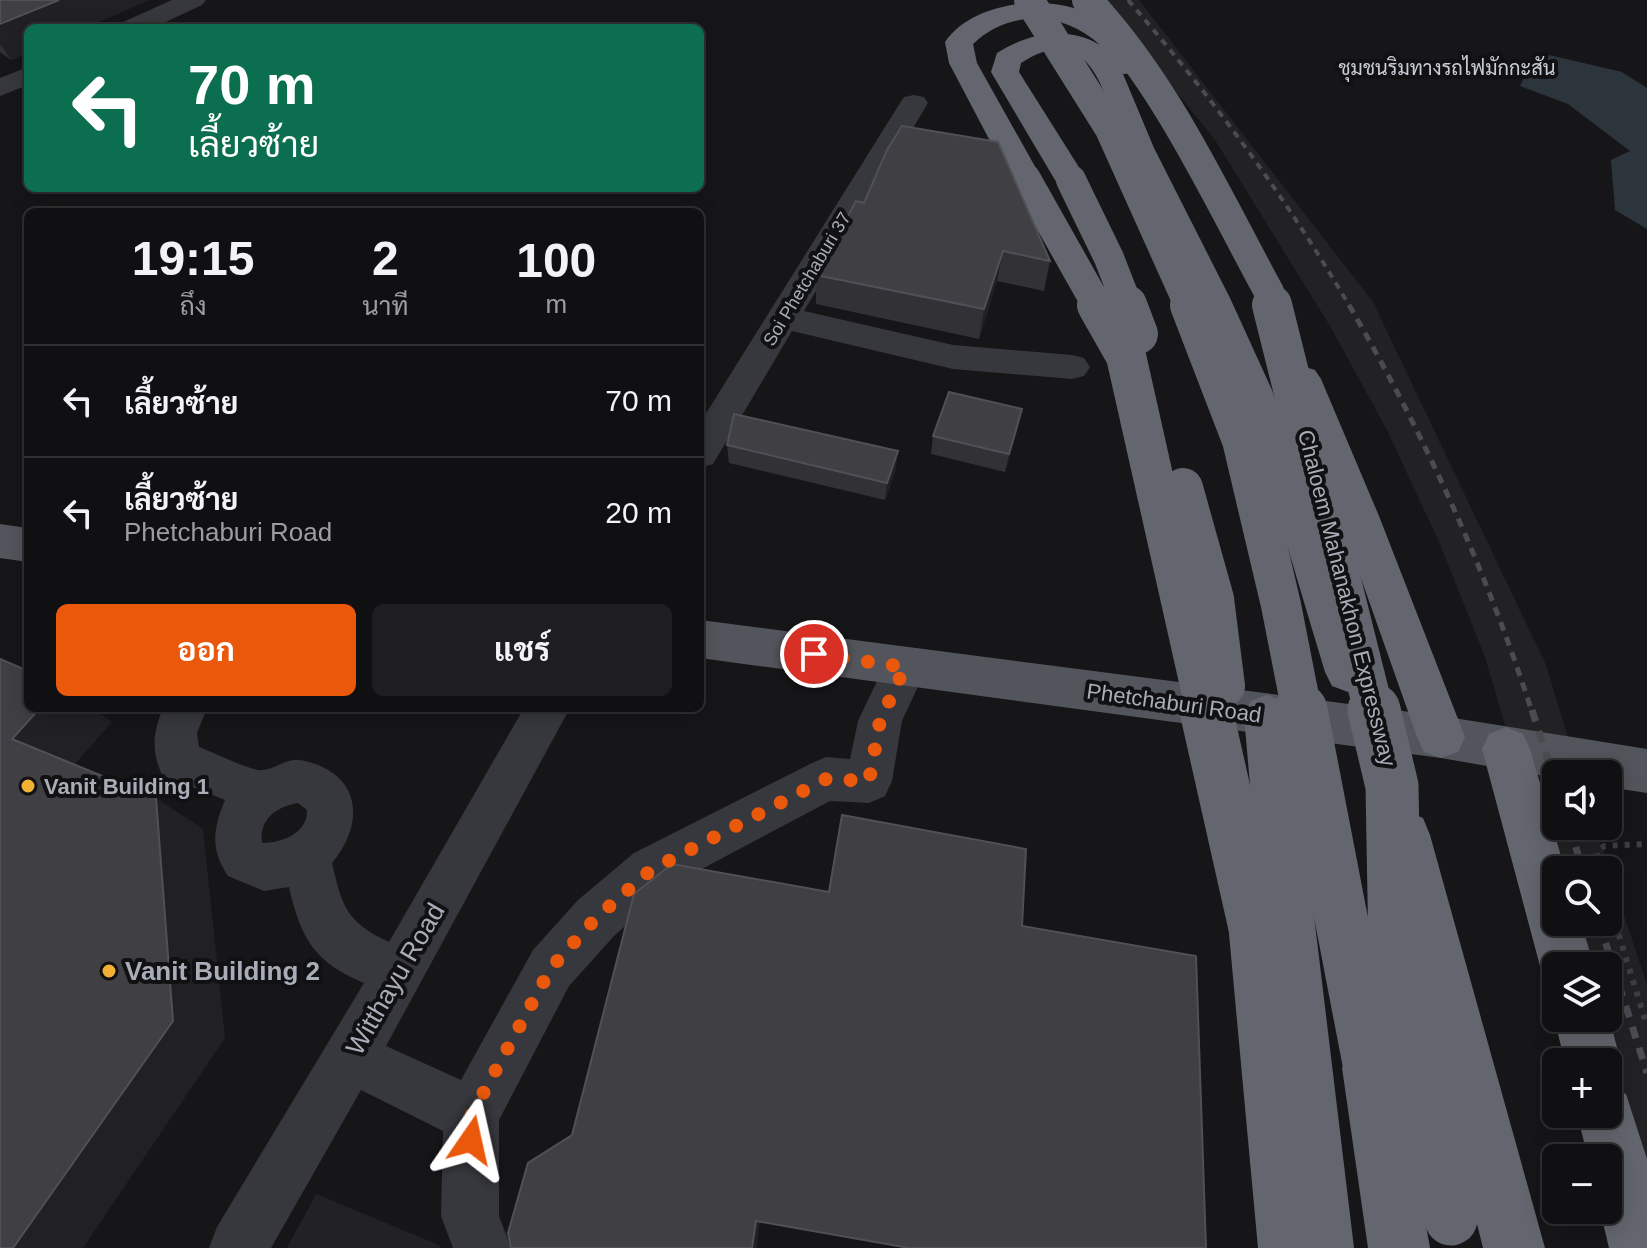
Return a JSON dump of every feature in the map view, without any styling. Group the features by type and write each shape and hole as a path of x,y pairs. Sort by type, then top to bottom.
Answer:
{"highway":[{"path":"1029,0 1110,129 1181,282 1242,440 1284,620 1370,1068 1399,1248"},
{"path":"1094,28 1102,62 1113,81 1136,141 1213,298 1255,394 1367,728"},
{"path":"1094,28 1158,111 1295,362 1359,516 1441,737"},
{"path":"1094,28 1023,47 1007,59 1005,72 1077,193 1109,258 1147,359 1214,599 1254,923 1289,1248"},
{"name":"Chaloem Mahanakhon Expressway","path":"1094,28 1122,37 1170,109 1269,292 1392,786 1395,953 1457,1248"},
{"path":"1267,716 1323,1248"},
{"path":"1506,749 1563,952"},
{"path":"1392,786 1514,1248"},
{"path":"1609,1128 1638,1243"}],"main road":[{"path":"0,541 24,544"},
{"name":"Phetchaburi Road","path":"704,640 1441,737 1647,771"}],"street":[{"path":"141,24 193,0"},
{"path":"0,88 24,77"},
{"name":"Soi Phetchaburi 37","path":"704,448 914,103"},
{"path":"784,318 953,357 1072,367"},
{"path":"482,1248 470,1216 471,1116 551,968 596,918 651,870 826,779 869,781 880,721 905,667"},
{"path":"183,712 175,733 178,760 262,793"},
{"name":"Witthayu Road","path":"238,1248 400,972 546,712"},
{"path":"298,781 314,784 326,794 331,808 330,825 321,842 306,857 290,865 273,868 258,867 245,859 238,848 236,834 240,819 262,793 280,784 298,781"},
{"path":"306,857 319,912 331,937 353,954 400,972"},
{"path":"350,1058 440,1098 471,1116"}],"path":[{"path":"1597,856 1597,852 1604,846 1647,844"},
{"path":"1619,936 1647,1026"}],"shaded area":[{"path":"1103,0 1139,0 1373,302 1546,665 1575,760 1542,760 1542,840 1600,840 1605,856 1543,856 1485,657 1440,544 1387,430 1330,326 1215,140"},
{"path":"1536,52 1622,72 1647,88 1647,229 1615,210 1611,160 1630,151 1568,104 1520,86"},
{"path":"1622,909 1647,985 1647,1212 1622,1126 1622,1048 1608,1048 1608,1032 1622,1032 1622,952 1571,952 1567,936 1622,936"},
{"path":"316,1194 439,1245 441,1248 287,1248"}],"building":[{"path":"0,0 59,0 0,24"},
{"path":"902,126 998,142 1050,261 1003,251 984,309 816,275 856,201 864,203 887,150"},
{"path":"949,392 1022,409 1009,454 933,436"},
{"path":"734,414 898,451 887,483 727,445"},
{"name":"Vanit Building 2","path":"0,659 24,669 24,712 36,712 12,739 156,798 173,1021 13,1248 0,1248"},
{"path":"842,815 1026,849 1022,926 1196,956 1206,1248 909,1248 756,1221 752,1248 511,1248 508,1233 528,1163 572,1135 634,894 672,864 829,892"}],"railway":[{"path":"1128,0 1246,148 1300,226 1350,307"},
{"path":"1349,305 1403,403 1474,554 1532,712"},
{"path":"1532,710 1548,760"},
{"path":"1573,840 1579,856"},
{"path":"1603,936 1647,1073"}],"place":[{"name":"Vanit Building 1","path":"28,786"},
{"name":"Vanit Building 2","path":"109,971"}],"district":[{"name":"ชุมชนริมทางรถไฟมักกะสัน","path":"1447,68"}],"route":[{"path":"471,1140 471,1116 551,968 596,918 651,870 759,812 826,779 869,781 880,721 905,667 814,654"}]}
